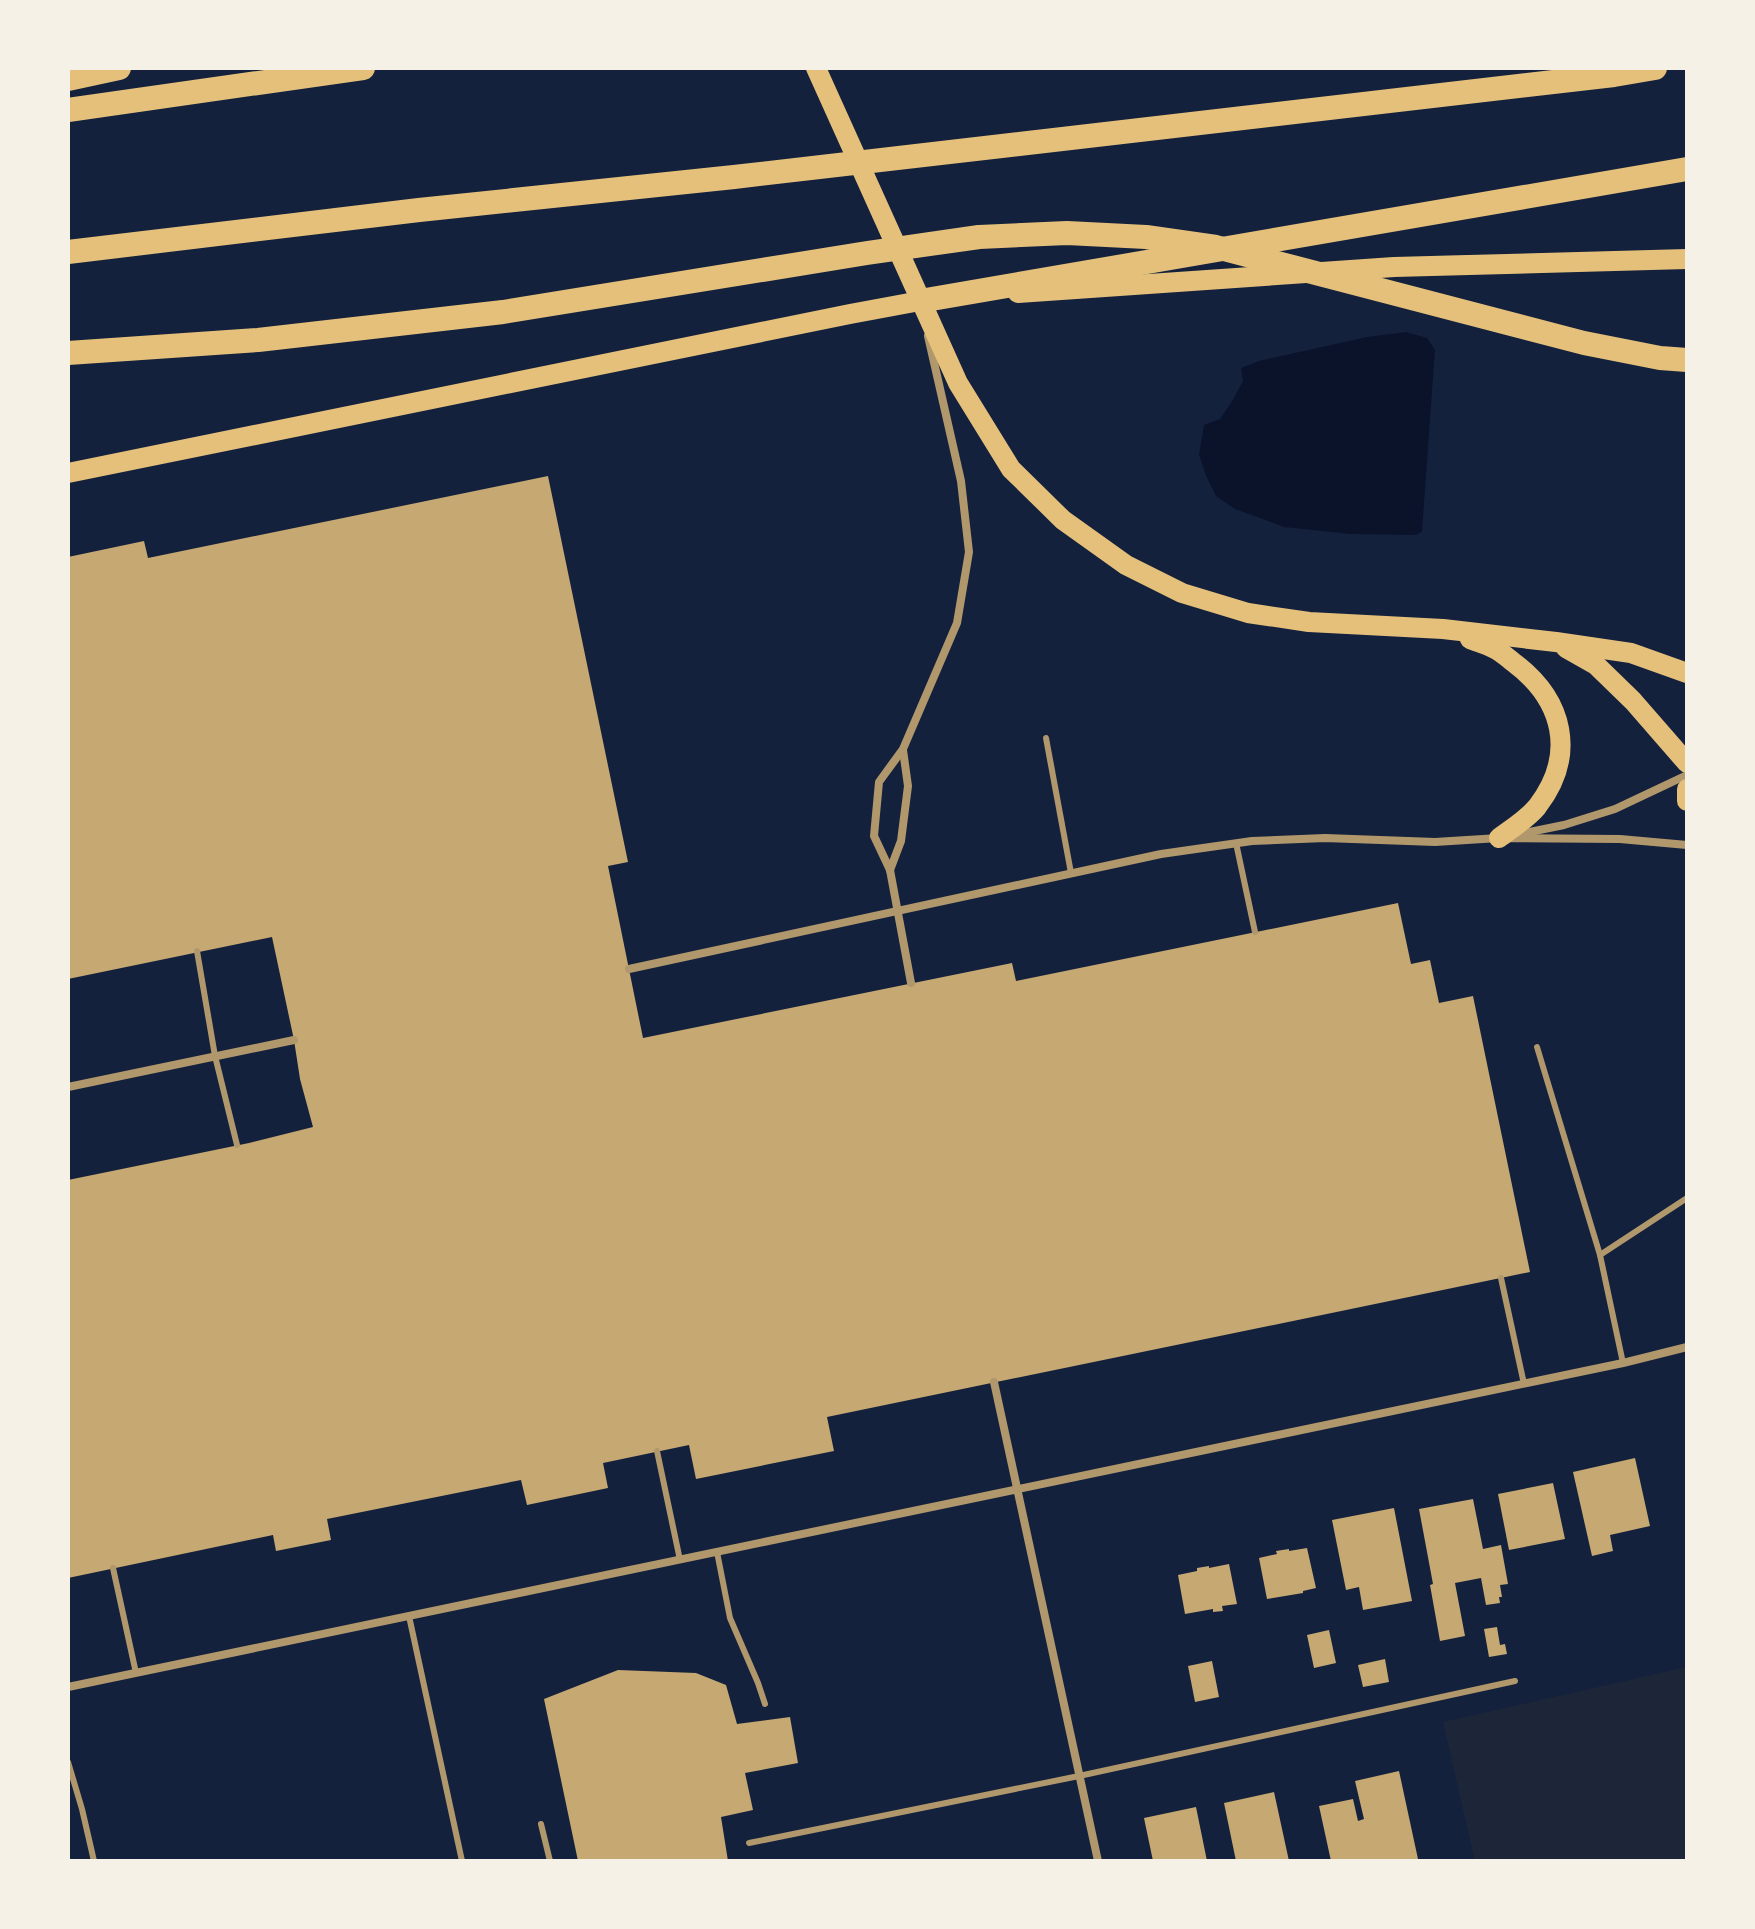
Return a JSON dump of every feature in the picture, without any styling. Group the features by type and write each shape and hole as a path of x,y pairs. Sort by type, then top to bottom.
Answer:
{"highway":[{"path":"68,79 119,68"},
{"path":"68,110 363,68"},
{"path":"68,252 1655,68"},
{"path":"920,301 1687,169"},
{"path":"68,353 258,340 503,312 979,237 1067,233 1146,237 1216,247 1584,343 1660,358 1687,360"}],"main road":[{"path":"816,68 958,383 1011,469 1063,520 1126,565 1182,593 1248,613 1309,622 1443,629 1556,642 1631,653 1687,673"},
{"path":"68,473 920,301 1394,267 1687,259"},
{"path":"1443,629 1494,648 1529,674 1546,695 1558,719 1562,737 1561,755 1554,778 1536,808 1499,838"},
{"path":"1556,642 1596,665 1633,701 1687,763"},
{"path":"1687,789 1687,801"}],"street":[{"path":"911,983 890,870 874,836 879,782 903,749 957,623 969,552 961,481 920,301"},
{"path":"890,870 901,841 908,786 903,749"},
{"path":"1499,838 1564,825 1615,809 1687,775"},
{"path":"629,969 1161,854 1252,841 1325,838 1435,842 1499,838 1620,839 1687,845"},
{"path":"68,1087 294,1040"},
{"path":"68,1687 1524,1384 1687,1347"},
{"path":"994,1382 1098,1861"}],"lane":[{"path":"1046,738 1071,873"},
{"path":"1236,843 1255,932"},
{"path":"197,951 215,1056 237,1145"},
{"path":"1537,1047 1600,1255 1623,1363"},
{"path":"1600,1255 1687,1198"},
{"path":"1501,1278 1524,1384"},
{"path":"657,1451 680,1560"},
{"path":"717,1552 730,1618 765,1704"},
{"path":"113,1568 136,1673"},
{"path":"409,1616 462,1861"},
{"path":"749,1843 1079,1776 1515,1681"},
{"path":"68,1762 94,1861"},
{"path":"541,1824 550,1861"}],"shaded area":[{"path":"1406,332 1427,338 1435,350 1422,532 1416,535 1350,534 1284,527 1235,509 1216,496 1199,454 1204,425 1220,419 1231,403 1243,381 1241,368 1259,361 1367,337"},
{"path":"1687,1667 1687,1861 1475,1861 1443,1722"}],"building":[{"path":"548,476 628,862 608,866 643,1038 1012,963 1016,981 1398,903 1411,964 1430,960 1439,1003 1473,996 1530,1272 827,1417 834,1451 696,1479 689,1445 603,1463 608,1488 527,1505 521,1480 327,1519 331,1540 276,1551 273,1535 68,1578 68,1180 313,1127 300,1079 272,937 68,979 68,557 144,541 148,558"},
{"path":"1635,1458 1650,1526 1610,1535 1613,1551 1592,1556 1573,1472"},
{"path":"1553,1483 1565,1539 1509,1550 1498,1494"},
{"path":"1473,1499 1483,1549 1501,1545 1508,1584 1500,1585 1500,1603 1486,1605 1481,1578 1455,1583 1465,1636 1440,1641 1419,1509"},
{"path":"1394,1508 1412,1601 1363,1610 1359,1587 1346,1590 1332,1520"},
{"path":"1307,1548 1316,1588 1267,1599 1259,1558 1277,1554 1276,1551"},
{"path":"1229,1564 1237,1604 1222,1606 1223,1611 1213,1612 1213,1609 1185,1614 1178,1575 1197,1571 1197,1568"},
{"path":"1497,1627 1500,1645 1505,1644 1507,1654 1489,1657 1484,1629"},
{"path":"1329,1630 1336,1663 1314,1668 1307,1635"},
{"path":"1385,1659 1389,1682 1363,1687 1358,1665"},
{"path":"1212,1661 1219,1697 1195,1702 1188,1666"},
{"path":"618,1670 696,1673 726,1685 737,1724 790,1717 798,1763 745,1773 753,1810 721,1817 728,1861 578,1861 544,1699"},
{"path":"1399,1771 1418,1859 1331,1861 1319,1806 1353,1799 1358,1821 1364,1819 1355,1781"},
{"path":"1274,1792 1289,1861 1236,1861 1224,1803"},
{"path":"1196,1807 1207,1861 1153,1861 1144,1818"}]}
